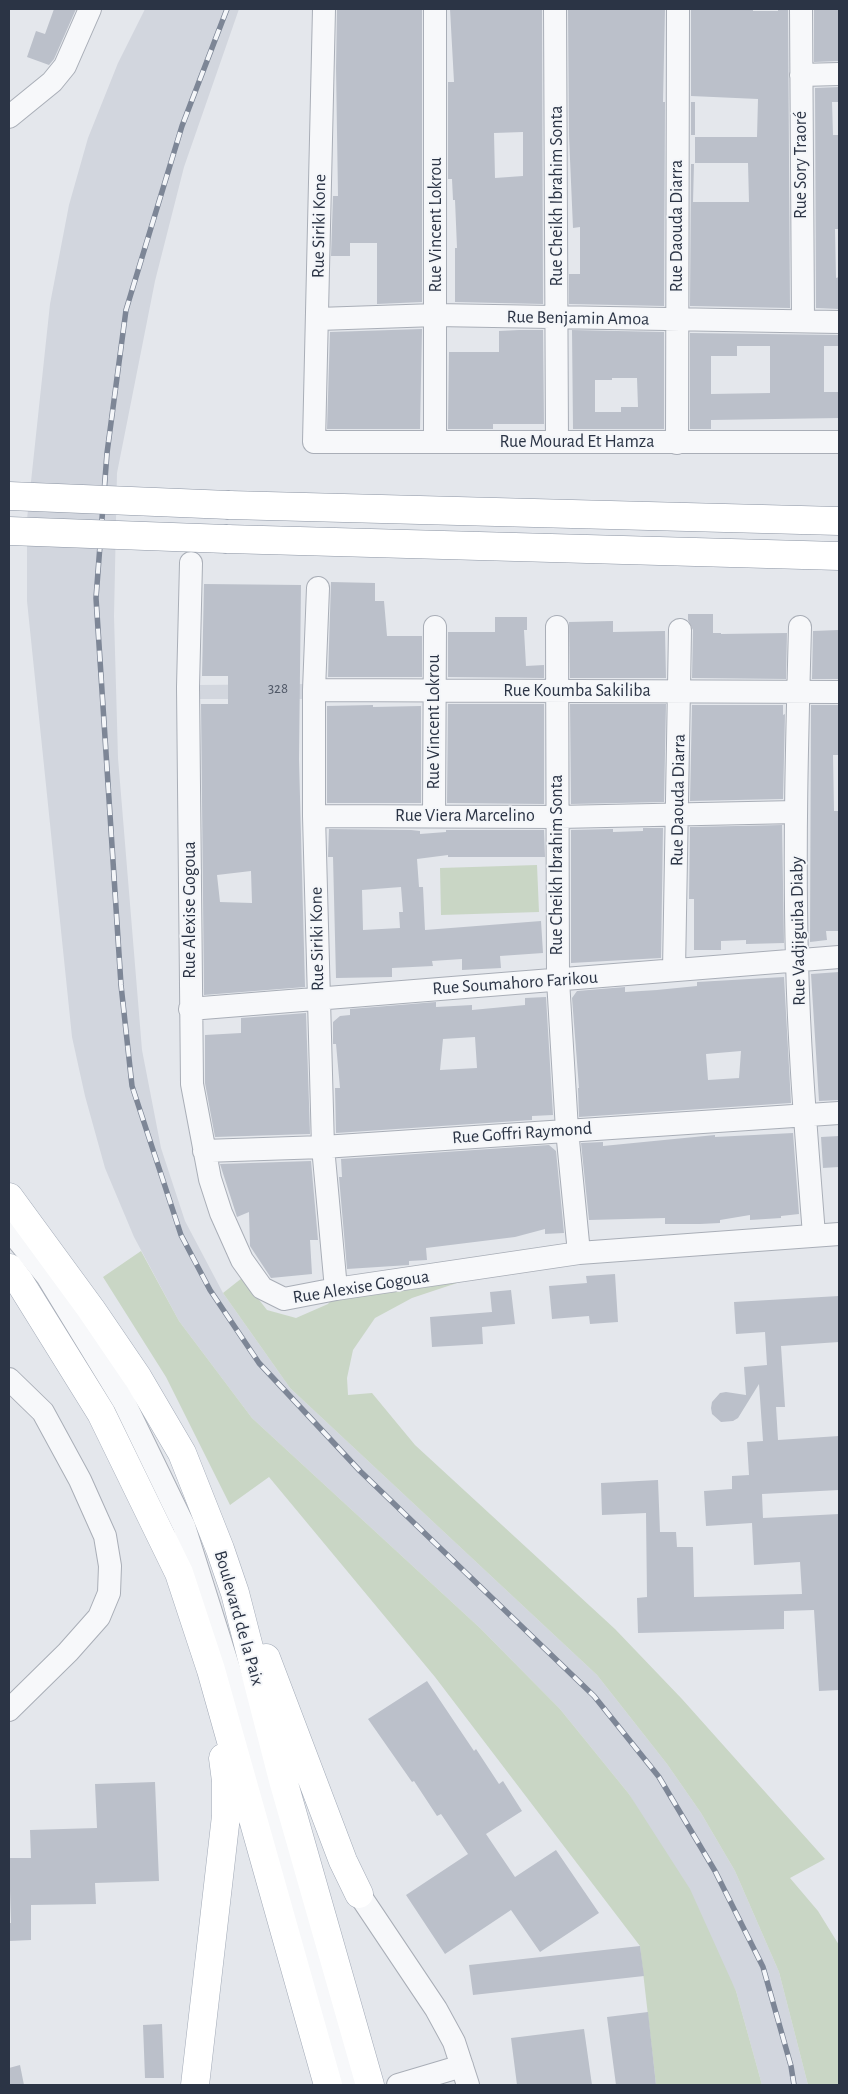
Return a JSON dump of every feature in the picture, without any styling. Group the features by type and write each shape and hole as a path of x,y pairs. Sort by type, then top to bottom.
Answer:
{"main road":[{"path":"9,496 229,505 839,521"},
{"path":"9,531 839,556"},
{"name":"Boulevard de la Paix","path":"9,1197 60,1264 138,1378 182,1453 217,1540 235,1593 283,1780 337,2065"},
{"name":"Boulevard de la Paix","path":"9,1268 19,1281 100,1412 179,1573 337,2065 370,2085"},
{"path":"235,1593 267,1659 343,1861 359,1894"},
{"path":"196,2085 226,1816 226,1780 211,1670"}],"street":[{"path":"9,117 52,82 65,66 90,9"},
{"name":"Rue Siriki Kone","path":"314,442 324,9"},
{"name":"Rue Vincent Lokrou","path":"435,442 436,9"},
{"name":"Rue Cheikh Ibrahim Sonta","path":"555,9 558,318 557,442"},
{"name":"Rue Daouda Diarra","path":"678,9 678,443"},
{"name":"Rue Sory Traoré","path":"800,9 802,321"},
{"path":"801,75 839,74"},
{"name":"Rue Benjamin Amoa","path":"318,319 436,315 839,322"},
{"name":"Rue Mourad Et Hamza","path":"314,442 839,442"},
{"name":"Rue Alexise Gogoua","path":"192,563 188,687 192,1084 210,1179 226,1225 242,1260 262,1288 284,1299 336,1289 579,1253 839,1234"},
{"name":"Rue Siriki Kone","path":"318,588 314,690 314,816 318,998 323,1147 336,1289"},
{"name":"Rue Vincent Lokrou","path":"434,816 435,627"},
{"name":"Rue Cheikh Ibrahim Sonta","path":"556,627 558,980 567,1130 579,1253"},
{"name":"Rue Vadjiguiba Diaby","path":"800,627 796,812 797,960 804,1115 814,1235"},
{"name":"Rue Daouda Diarra","path":"674,970 680,630"},
{"name":"Rue Koumba Sakiliba","path":"314,690 839,692"},
{"name":"Rue Viera Marcelino","path":"314,816 558,817 796,812"},
{"name":"Rue Soumahoro Farikou","path":"190,1009 839,957"},
{"name":"Rue Goffri Raymond","path":"204,1151 323,1147 839,1114"},
{"name":"Boulevard de la Paix","path":"9,1230 47,1276 124,1402 184,1526 229,1669 337,2065 347,2085"},
{"path":"9,1379 43,1412 80,1480 105,1536 110,1566 109,1593 99,1617 68,1652 9,1710"},
{"path":"359,1894 436,2010 454,2042 465,2075 398,2085"}],"shaded area":[{"path":"145,9 239,9 184,167 155,281 117,473 114,616 118,758 142,1050 161,1148 185,1221 223,1293 290,1388 597,1675 667,1764 701,1813 735,1871 779,1972 808,2085 762,2085 736,1991 629,1794 560,1709 480,1628 252,1418 179,1321 134,1237 105,1168 85,1096 72,1037 27,601 27,519 50,304 69,205 88,138 118,63"},
{"path":"306,684 305,699 198,699 198,685"}],"green space":[{"path":"537,865 539,912 441,915 440,868"},
{"path":"665,1248 663,1258 581,1263 472,1278 412,1298 375,1318 353,1350 347,1378 348,1395 372,1393 415,1445 615,1629 682,1699 825,1859 790,1878 818,1911 839,1945 839,2085 808,2085 779,1972 735,1871 701,1813 667,1764 597,1675 290,1388 223,1293 242,1278 267,1310 296,1318 328,1304 349,1278"},
{"path":"141,1251 179,1321 252,1418 480,1628 560,1709 629,1794 690,1889 736,1991 762,2085 656,2085 640,1946 435,1677 269,1477 230,1505 166,1377 103,1277"}],"building":[{"path":"54,9 76,9 54,59 49,65 27,57 36,31 45,34"},
{"path":"337,9 422,9 422,302 377,304 377,243 350,243 350,256 331,256 333,196 338,196"},
{"path":"450,9 542,9 543,304 455,302 455,248 457,248 455,200 453,200 452,179 448,179 448,82 454,82","holes":["523,132 523,176 495,178 494,133"]},
{"path":"568,9 665,9 663,102 665,102 664,306 569,304 569,274 580,274 580,227 573,228 569,136"},
{"path":"691,9 778,11 778,9 788,9 790,308 690,306 691,164 694,164 693,202 749,202 748,163 695,163 695,137 757,137 758,99 691,96"},
{"path":"814,9 839,9 839,61 814,62"},
{"path":"839,87 839,102 832,102 833,135 839,135 839,229 835,229 836,278 839,277 839,309 816,308 815,88"},
{"path":"691,102 695,102 695,135 691,135"},
{"path":"422,329 420,429 327,429 330,332"},
{"path":"543,330 544,424 493,424 493,429 448,429 449,352 499,352 499,331"},
{"path":"572,330 664,332 664,429 573,429","holes":["637,378 638,407 621,407 621,412 595,412 595,380"]},
{"path":"690,333 839,335 839,346 824,346 824,392 839,392 839,418 711,420 711,429 690,429","holes":["737,346 770,346 770,393 711,394 711,356 737,356"]},
{"path":"331,582 375,583 375,601 384,601 387,636 422,636 422,677 328,677"},
{"path":"204,584 301,585 299,759 305,987 204,995 201,704 228,704 228,676 202,676","holes":["251,871 252,903 220,902 217,875"]},
{"path":"688,614 713,614 713,633 787,633 786,679 692,678 693,630 688,620"},
{"path":"495,617 527,617 527,630 524,630 526,666 544,665 544,678 448,677 448,632 495,632"},
{"path":"613,621 613,632 665,631 666,678 570,678 569,622"},
{"path":"839,630 839,679 812,679 813,631"},
{"path":"448,704 544,704 544,804 447,803"},
{"path":"570,704 666,704 664,802 571,804"},
{"path":"373,705 373,707 421,706 421,803 327,803 327,706"},
{"path":"692,705 783,705 783,715 785,714 783,799 690,801"},
{"path":"811,705 839,705 839,755 833,755 834,811 839,811 839,931 826,931 827,940 810,942"},
{"path":"782,825 784,943 746,944 746,940 721,941 721,950 694,950 694,899 689,899 690,827"},
{"path":"643,828 663,828 661,958 571,963 571,830 613,829 613,832 643,831"},
{"path":"329,829 411,830 420,831 420,834 446,832 446,830 544,830 545,857 448,857 448,855 417,859 419,887 423,887 425,930 541,921 543,953 500,956 501,968 462,970 462,959 432,961 433,966 392,968 392,977 336,978 333,857 328,857","holes":["401,887 403,912 399,912 400,928 363,930 362,890"]},
{"path":"839,972 839,1100 819,1101 811,974"},
{"path":"784,977 791,1103 579,1117 579,1088 572,998 577,991 625,987 625,992 657,990 697,986 697,982","holes":["741,1051 739,1078 708,1080 706,1054"]},
{"path":"546,997 553,1115 532,1116 532,1120 336,1133 335,1088 340,1088 336,1044 333,1044 333,1022 340,1016 350,1015 350,1009 436,1002 436,1007 472,1005 472,1010 525,1005 525,998","holes":["475,1037 477,1068 440,1070 443,1039"]},
{"path":"306,1013 310,1134 215,1137 205,1083 205,1035 241,1033 241,1018"},
{"path":"793,1133 799,1214 781,1216 781,1218 750,1220 750,1215 720,1220 720,1223 700,1224 665,1224 665,1218 589,1220 581,1143 603,1142 603,1146 715,1135 715,1137"},
{"path":"839,1136 839,1167 823,1168 821,1137"},
{"path":"549,1145 556,1151 564,1233 545,1234 545,1229 515,1237 426,1248 427,1260 409,1261 409,1265 347,1269 339,1177 342,1177 341,1159"},
{"path":"311,1161 318,1240 310,1240 312,1274 271,1278 250,1246 249,1212 237,1217 220,1164"},
{"path":"615,1274 618,1322 590,1324 589,1316 552,1319 549,1286 587,1283 586,1276"},
{"path":"511,1290 515,1324 482,1327 483,1344 432,1347 430,1317 492,1312 490,1292"},
{"path":"839,1296 839,1342 781,1346 785,1407 776,1407 778,1440 839,1436 839,1490 762,1494 763,1518 839,1514 839,1690 819,1691 814,1610 784,1611 784,1629 638,1633 637,1598 647,1597 646,1513 602,1515 601,1483 658,1480 660,1532 676,1532 677,1547 693,1547 694,1597 802,1594 800,1562 754,1565 752,1523 706,1526 704,1491 732,1489 732,1476 749,1475 747,1442 763,1441 759,1384 738,1418 733,1421 721,1422 712,1414 711,1408 712,1402 720,1393 746,1395 744,1367 767,1365 765,1332 736,1334 734,1302"},
{"path":"427,1681 474,1751 476,1749 499,1784 503,1781 522,1811 486,1834 515,1877 556,1850 599,1913 540,1952 511,1910 445,1954 406,1895 468,1854 441,1814 437,1816 414,1781 412,1782 368,1719"},
{"path":"155,1782 159,1881 95,1883 96,1904 31,1905 31,1940 9,1941 9,1923 11,1923 9,1858 31,1858 30,1830 97,1828 95,1784"},
{"path":"640,1946 644,1976 473,1995 469,1965"},
{"path":"648,2012 656,2085 616,2085 607,2017"},
{"path":"162,2024 164,2078 145,2078 143,2025"},
{"path":"584,2029 592,2085 517,2085 511,2038"},
{"path":"20,2065 24,2085 9,2085 9,2068"}],"railway":[{"path":"227,9 182,126 126,310 107,453 96,598 121,985 132,1086 181,1235 210,1290 259,1363 360,1471 594,1696 659,1777 715,1871 763,1967 791,2066 794,2085"}]}
